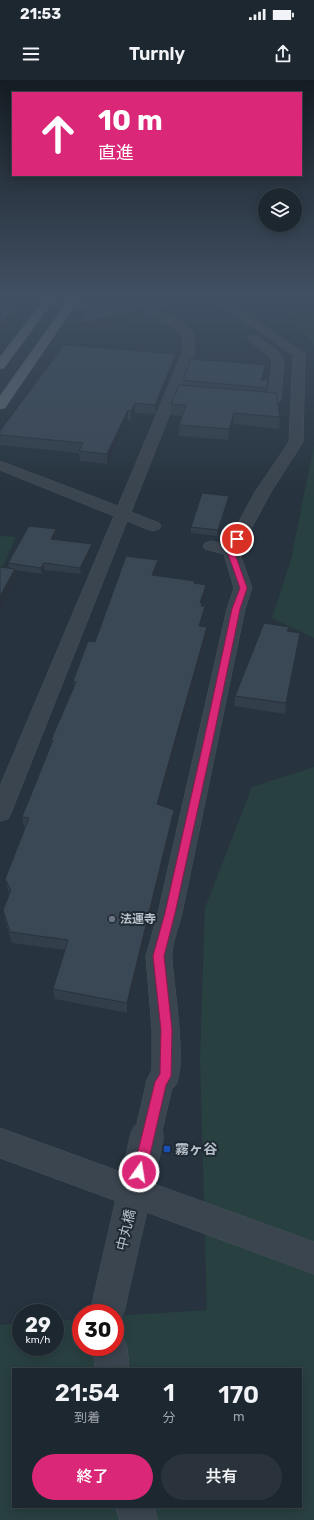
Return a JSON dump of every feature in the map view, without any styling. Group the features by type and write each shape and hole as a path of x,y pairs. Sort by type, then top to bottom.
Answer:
{"main road":[{"path":"0,405 30,362"}],"street":[{"path":"0,814 184,362"},
{"path":"235,396 274,400 278,362"},
{"path":"211,546 231,551 263,492 296,442 299,362"},
{"path":"173,390 189,392"},
{"path":"0,465 124,513 153,526"},
{"name":"中丸橋","path":"110,1304 160,1082 166,1076 166,1030 159,956 206,752 236,609 244,588 231,551"},
{"path":"0,1143 314,1258"},
{"path":"111,1356 112,1368"},
{"path":"136,1508 139,1520"}],"green space":[{"path":"314,445 314,638 272,618 291,560"},
{"path":"0,536 16,537 1,570 0,570"},
{"path":"314,767 314,1520 0,1520 0,1325 12,1324 12,1356 64,1356 64,1320 72,1320 72,1356 124,1356 124,1315 207,1310 200,1059 205,908 252,787"}],"building":[{"path":"51,362 173,362 155,405 135,403 131,411 128,410 107,454 79,451 83,443 0,435 0,431"},
{"path":"190,362 231,362 266,365 261,380 268,380 267,388 183,380"},
{"path":"179,385 276,393 280,417 234,413 229,429 179,425 186,405 171,404"},
{"path":"202,493 229,496 218,530 191,527"},
{"path":"29,526 56,529 51,539 92,544 80,568 44,563 41,568 8,563"},
{"path":"126,556 158,560 152,575 195,581 194,583 206,585 200,603 202,603 201,606 205,606 199,626 207,627 157,804 174,810 127,1003 53,989 68,940 10,932 3,910 11,890 5,879 29,818 22,817 53,740 51,740 76,682 73,681 88,641 95,642"},
{"path":"0,567 15,569 0,596"},
{"path":"264,623 289,627 287,631 300,633 286,703 235,696"}],"place":[{"name":"法運寺","path":"112,919"},
{"name":"霧ヶ谷","path":"167,1149"}],"route":[{"path":"139,1172 160,1082 166,1076 166,1030 159,956 208,744 236,609 244,588 231,551 237,539"}]}
